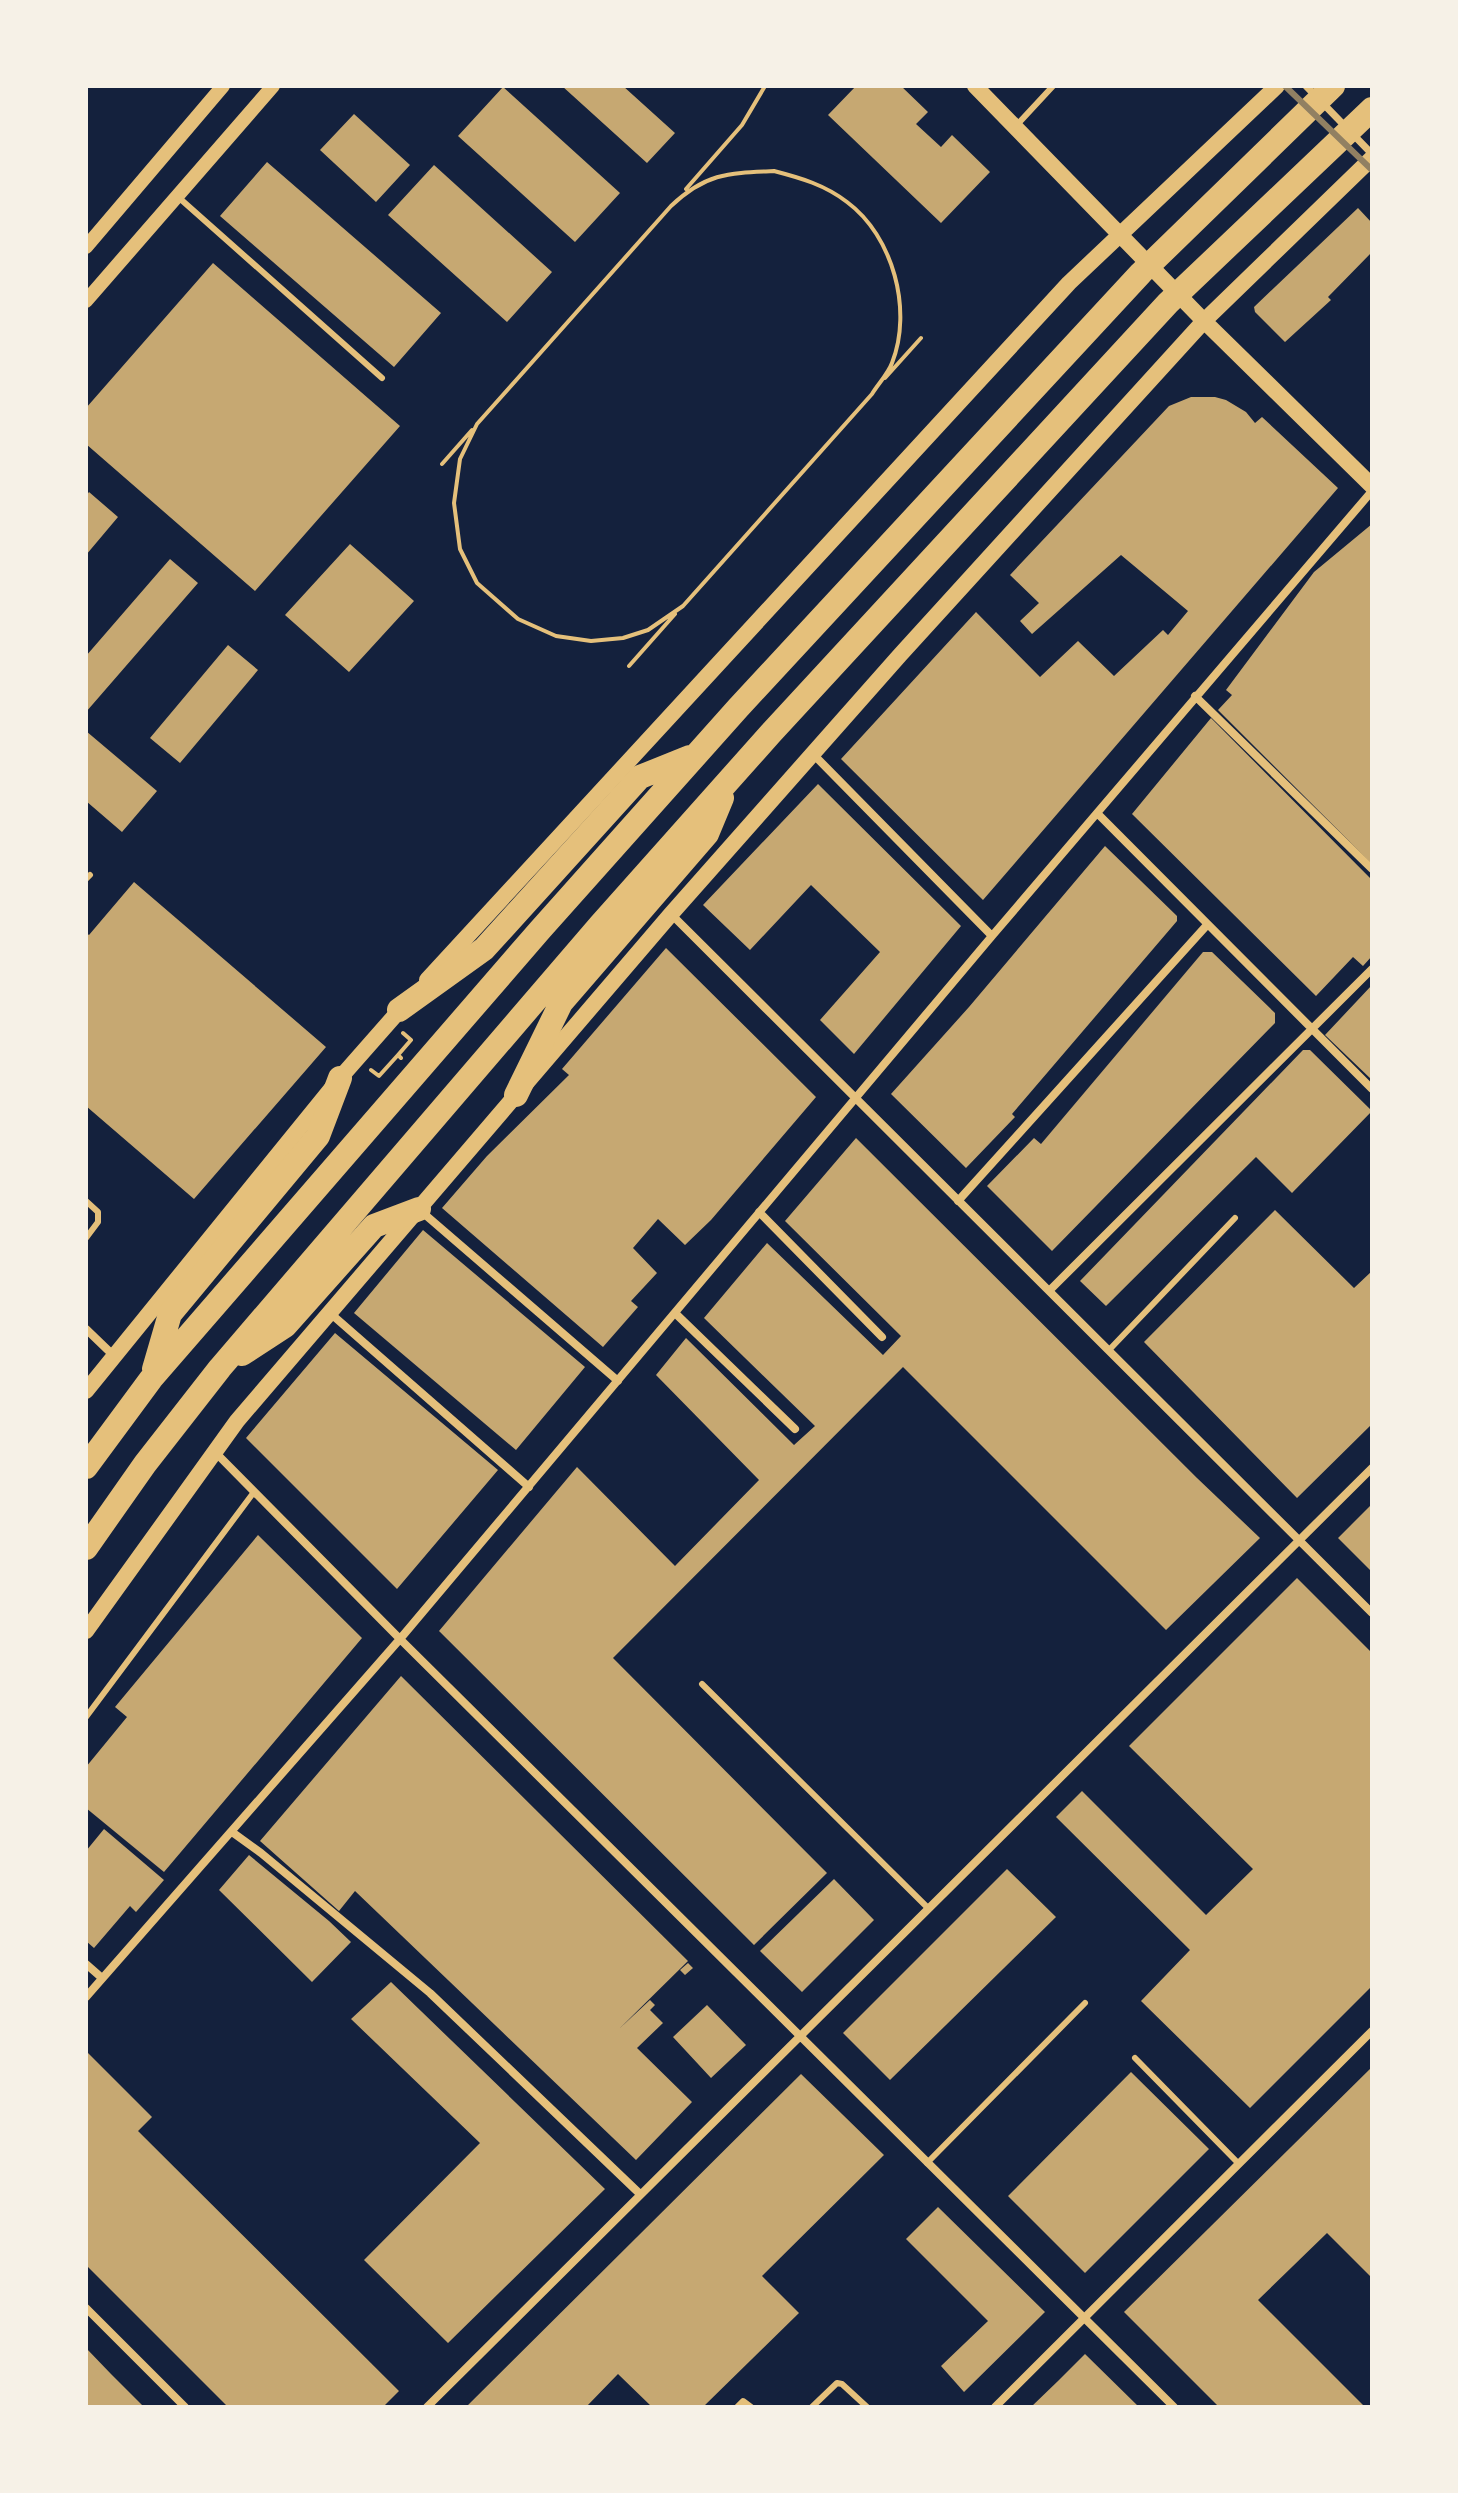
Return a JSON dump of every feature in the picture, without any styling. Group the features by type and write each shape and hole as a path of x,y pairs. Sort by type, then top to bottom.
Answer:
{"highway":[{"path":"86,1467 151,1379 696,755 1141,273 1333,86"},
{"path":"86,1548 154,1452 220,1368 731,777 1206,264 1372,109"},
{"path":"399,1010 484,949 640,777 696,755"},
{"path":"516,1095 561,1003 707,834 731,777"},
{"path":"151,1379 170,1314 318,1136 340,1078"},
{"path":"220,1368 285,1326 374,1226 419,1209"}],"main road":[{"path":"975,86 1372,488"},
{"path":"86,1391 340,1078 399,1010 1069,283 1277,86"},
{"path":"86,1631 237,1421 671,914 1204,321 1372,156"}],"street":[{"path":"86,247 223,86"},
{"path":"86,301 273,86"},
{"path":"1306,86 1372,156"},
{"path":"86,1997 400,1639 1372,488"},
{"path":"1195,696 1372,869"},
{"path":"813,754 992,936"},
{"path":"1097,813 1372,1089"},
{"path":"671,914 1372,1613"},
{"path":"958,1201 1207,925"},
{"path":"1050,1290 1372,969"},
{"path":"419,1209 618,1381"},
{"path":"759,1212 882,1337"},
{"path":"330,1313 529,1487"},
{"path":"675,1313 795,1429"},
{"path":"86,1329 113,1355"},
{"path":"214,1451 1174,2407"},
{"path":"427,2407 1372,1468"},
{"path":"232,1832 430,1993 640,2194"},
{"path":"86,1964 102,1978"},
{"path":"995,2407 1372,2031"},
{"path":"86,2308 185,2407"}],"lane":[{"path":"1015,127 1053,86"},
{"path":"177,196 382,378"},
{"path":"86,1201 98,1212 98,1222 86,1238"},
{"path":"1110,1349 1235,1218"},
{"path":"86,1717 254,1492"},
{"path":"702,1684 929,1909"},
{"path":"927,2163 1085,2003"},
{"path":"1135,2058 1239,2164"},
{"path":"812,2407 837,2383 867,2407"},
{"path":"737,2407 743,2401 751,2407"}],"path":[{"path":"442,464 742,125 765,86"},
{"path":"671,206 692,187 731,173 774,171 810,180 849,203 879,238 897,278 902,318 892,364 872,394"},
{"path":"629,666 921,338"},
{"path":"477,424 460,459 454,503 460,549 477,583 518,619 556,636 591,641 623,638 648,630 683,606"},
{"path":"379,1076 395,1057"}],"building":[{"path":"562,86 623,86 675,133 647,163"},
{"path":"856,86 901,86 928,112 916,124 941,147 952,135 990,172 941,223 828,115"},
{"path":"503,87 620,193 575,242 458,136"},
{"path":"354,114 410,165 376,202 320,150"},
{"path":"267,162 441,313 394,367 220,216"},
{"path":"434,165 552,272 507,322 388,215"},
{"path":"1358,208 1372,223 1372,252 1328,297 1331,300 1285,342 1255,312 1254,307"},
{"path":"213,263 400,426 255,591 86,444 86,408"},
{"path":"1191,397 1226,400 1246,412 1255,423 1262,417 1338,488 983,900 841,759 976,612 1040,677 1078,641 1114,676 1163,630 1168,635 1188,611 1121,555 1032,634 1020,621 1039,603 1010,575 1169,406"},
{"path":"89,492 118,517 86,555 86,496"},
{"path":"1372,524 1372,864 1218,710 1232,695 1226,690 1314,572"},
{"path":"350,544 414,601 349,672 285,615"},
{"path":"170,559 198,583 86,712 86,656"},
{"path":"228,645 258,670 180,763 150,738"},
{"path":"1211,718 1372,880 1372,956 1363,966 1353,957 1316,996 1132,814"},
{"path":"86,731 157,791 122,832 86,801"},
{"path":"818,784 961,926 854,1054 820,1020 880,952 811,885 750,950 703,905"},
{"path":"1105,846 1177,916 1177,921 1012,1114 1015,1117 966,1168 891,1094"},
{"path":"134,882 326,1047 194,1199 86,1106 86,933 89,935"},
{"path":"666,948 816,1097 711,1220 685,1245 658,1219 633,1248 657,1273 631,1301 638,1307 603,1347 442,1208 487,1156 569,1075 562,1069"},
{"path":"1203,952 1212,952 1275,1013 1275,1023 1052,1251 987,1186 1034,1138 1041,1144"},
{"path":"1372,985 1372,1080 1325,1035"},
{"path":"1303,1050 1310,1050 1372,1111 1292,1193 1256,1157 1106,1306 1080,1281"},
{"path":"856,1138 1260,1538 1166,1630 903,1367 613,1658 827,1873 754,1945 439,1631 577,1467 675,1566 759,1480 656,1375 686,1338 794,1445 815,1426 704,1318 767,1243 883,1355 901,1336 785,1221"},
{"path":"1275,1210 1354,1288 1372,1271 1372,1424 1297,1498 1144,1342"},
{"path":"423,1230 585,1367 516,1450 354,1313"},
{"path":"335,1333 498,1470 397,1589 246,1438"},
{"path":"1372,1504 1372,1572 1338,1538"},
{"path":"258,1535 362,1638 164,1872 86,1808 86,1767 127,1717 115,1707"},
{"path":"1297,1578 1372,1653 1372,1986 1250,2108 1141,2001 1190,1950 1056,1817 1082,1791 1206,1915 1253,1869 1129,1746"},
{"path":"401,1676 688,1961 619,2029 650,2000 655,2005 650,2010 663,2023 637,2048 692,2102 636,2160 355,1891 339,1911 260,1841"},
{"path":"104,1829 164,1880 136,1912 130,1906 94,1948 86,1941 86,1851"},
{"path":"249,1855 351,1942 312,1982 219,1890"},
{"path":"1007,1869 1056,1917 890,2080 843,2033"},
{"path":"834,1879 874,1920 802,1992 760,1951"},
{"path":"688,1963 693,1968 685,1975 680,1970"},
{"path":"391,1982 605,2189 448,2343 364,2260 480,2143 351,2019"},
{"path":"707,2005 746,2045 711,2078 673,2037"},
{"path":"86,2051 152,2117 138,2131 399,2391 383,2407 228,2407 86,2265"},
{"path":"1372,2067 1372,2278 1327,2233 1258,2300 1365,2407 1219,2407 1124,2312"},
{"path":"1131,2072 1209,2149 1085,2273 1008,2196"},
{"path":"801,2074 884,2155 762,2276 799,2313 703,2407 652,2407 618,2374 586,2407 466,2407"},
{"path":"938,2207 1045,2312 964,2392 941,2366 988,2321 906,2239"},
{"path":"86,2348 111,2374 144,2407 86,2407"},
{"path":"1085,2354 1139,2407 1031,2407 1058,2381"}],"railway":[{"path":"1285,86 1372,170"}]}
